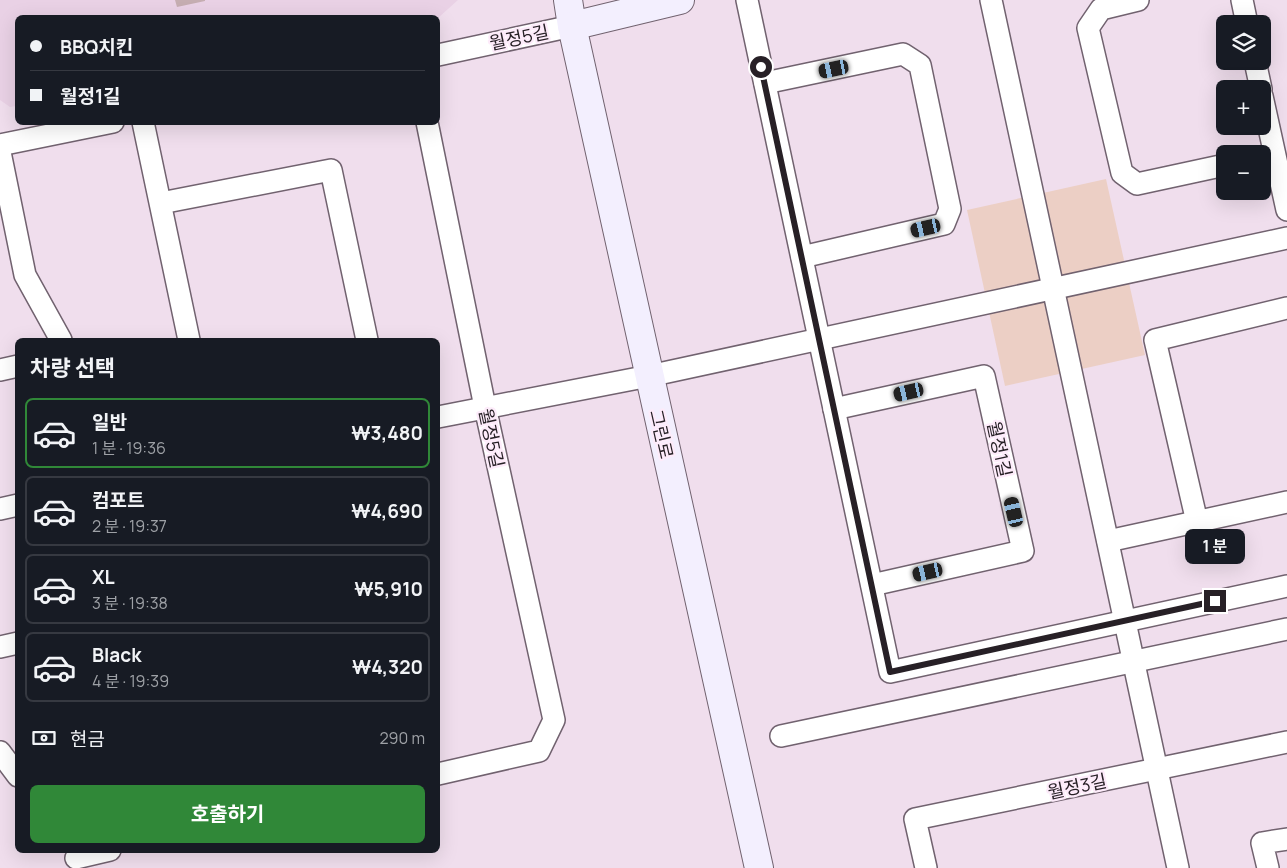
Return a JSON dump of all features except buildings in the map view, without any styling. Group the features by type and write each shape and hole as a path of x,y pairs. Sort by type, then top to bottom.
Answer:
{"street":[{"name":"그린로","path":"568,0 572,26 649,376 759,868"},
{"path":"572,26 680,0"},
{"path":"747,0 890,672 1287,586"},
{"path":"991,0 1178,868"},
{"path":"1138,0 1101,9 1088,28 1122,173 1137,184 1216,167"},
{"path":"1242,0 1245,15"},
{"name":"월정5길","path":"440,55 572,26"},
{"path":"765,83 904,54 920,65 950,209 944,224 802,257"},
{"path":"0,145 98,125"},
{"path":"144,125 189,338"},
{"name":"월정5길","path":"428,125 485,407 554,720 539,751 440,774"},
{"path":"0,152 8,237 25,275 60,338"},
{"path":"1271,162 1287,210"},
{"path":"161,203 331,170 367,338"},
{"path":"440,417 649,376 1287,238"},
{"path":"1196,522 1155,340 1287,308"},
{"path":"0,370 15,367"},
{"name":"월정1길","path":"834,410 984,376 1022,550 872,585"},
{"path":"1108,541 1287,502"},
{"path":"0,509 15,506"},
{"path":"781,736 1287,628"},
{"path":"0,647 15,644"},
{"name":"월정3길","path":"926,868 915,819 1287,742"},
{"path":"0,752 15,772"},
{"path":"1268,868 1262,843 1287,839"},
{"path":"75,859 98,853"}],"shaded area":[{"path":"0,0 458,0 440,16 15,15 15,106 10,107 0,100"},
{"path":"1106,179 1145,355 1005,386 967,210"}],"route":[{"path":"761,67 890,672 1215,601"}]}
